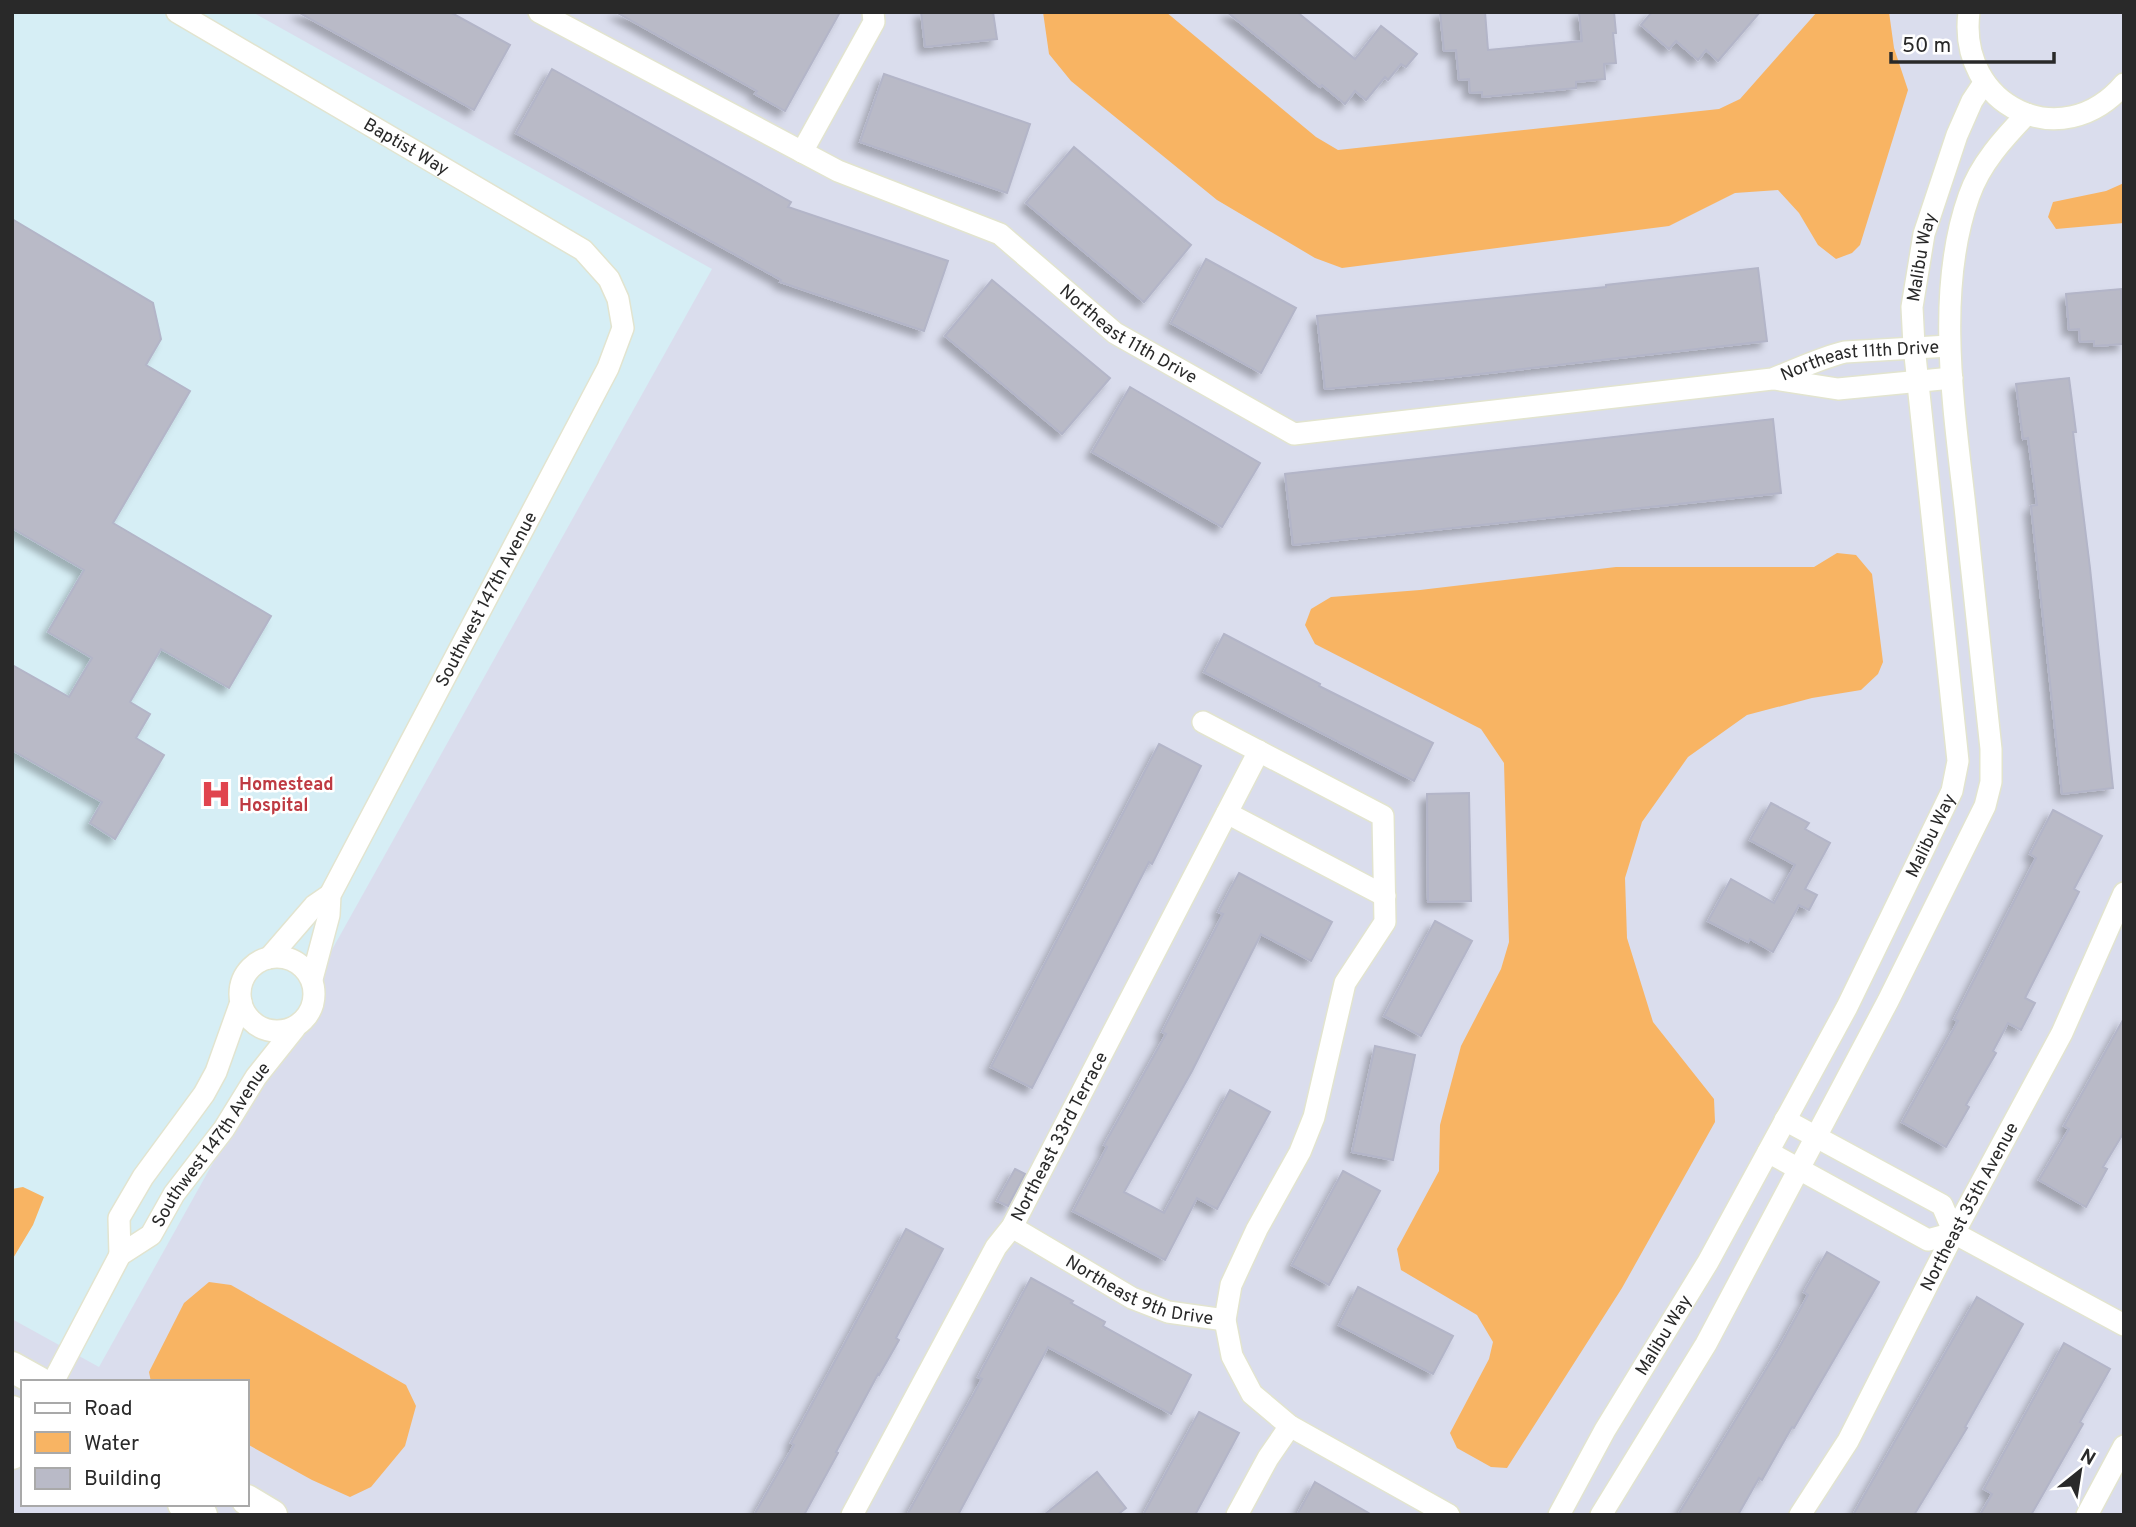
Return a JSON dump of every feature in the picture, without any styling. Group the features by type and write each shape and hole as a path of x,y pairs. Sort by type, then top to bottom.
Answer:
{"main road":[{"path":"12,1367 35,1380"},
{"path":"248,1501 272,1515"},
{"path":"186,1506 202,1515"}],"street":[{"name":"Baptist Way","path":"177,12 583,250 609,279 618,299"},
{"name":"Northeast 11th Drive","path":"539,12 838,171 1000,234 1115,333 1294,434 1772,379 1828,356 1845,352 1949,346"},
{"path":"802,152 874,22 873,12"},
{"path":"1969,12 1969,49 1984,83 2003,102 2027,114 2045,118 2082,114 2100,106 2124,83"},
{"name":"Malibu Way","path":"1559,1515 1605,1430 1708,1262 1852,999 1952,791 1958,761 1912,307 1924,234 1957,135 1972,101 1984,83"},
{"name":"Malibu Way","path":"1601,1515 1706,1344 1817,1138 1985,806 1991,782 1991,749 1949,346 1956,250 1969,195 1997,147 2027,114"},
{"name":"Southwest 147th Avenue","path":"312,979 329,915 330,895 608,368 623,328 618,299"},
{"name":"Northeast 11th Drive","path":"1772,379 1838,390 1952,378"},
{"path":"1203,722 1383,816 1385,922 1345,984 1309,1129 1300,1152 1257,1229 1231,1285 1225,1320"},
{"name":"Northeast 33rd Terrace","path":"852,1515 996,1247 1012,1227 1259,751"},
{"path":"1227,813 1385,896"},
{"name":"Northeast 35th Avenue","path":"1800,1515 1848,1441 1954,1233 2062,1033 2124,893"},
{"name":"Southwest 147th Avenue","path":"269,958 314,906 330,895"},
{"path":"278,957 297,962 312,979 315,995 313,1005 303,1022 295,1028 276,1032 266,1030 250,1020 240,1002 243,978 257,963 269,958 278,957"},
{"name":"Southwest 147th Avenue","path":"120,1255 119,1218 143,1177 204,1094 220,1062 240,1002"},
{"name":"Southwest 147th Avenue","path":"54,1380 120,1255 150,1235 174,1194 224,1129 256,1077 295,1028"},
{"path":"1785,1120 1942,1205 1954,1233 2124,1325"},
{"path":"1768,1152 1928,1240 1954,1233"},
{"name":"Northeast 9th Drive","path":"1012,1227 1132,1298 1168,1312 1225,1320 1232,1356 1252,1394 1290,1426 1449,1515"},
{"path":"1237,1515 1268,1458 1290,1426"},
{"path":"2087,1515 2124,1447"},
{"path":"1405,1491 1418,1515"}],"shaded area":[{"name":"Homestead Hospital","path":"12,12 252,12 712,269 99,1367 12,1319"}],"water":[{"path":"1043,12 1166,12 1316,137 1338,150 1719,109 1740,99 1817,12 1889,12 1894,48 1908,90 1860,245 1852,253 1836,259 1818,245 1799,213 1778,190 1735,193 1669,226 1342,268 1315,258 1217,200 1071,81 1049,54"},
{"path":"2124,183 2124,223 2056,229 2048,217 2053,202 2106,191"},
{"path":"1837,553 1856,555 1872,574 1883,662 1878,674 1861,690 1812,698 1747,715 1688,757 1642,822 1625,878 1627,938 1653,1022 1714,1099 1715,1122 1622,1288 1507,1468 1491,1467 1457,1448 1450,1433 1489,1359 1493,1342 1477,1315 1401,1270 1397,1249 1439,1171 1440,1125 1461,1046 1501,969 1509,942 1504,763 1481,729 1315,644 1305,625 1311,609 1331,597 1420,590 1616,567 1814,567"},
{"path":"23,1187 44,1197 33,1225 12,1260 12,1189"},
{"path":"209,1282 231,1285 406,1385 416,1406 405,1446 371,1487 350,1497 312,1480 248,1445 248,1380 151,1380 149,1372 184,1303"}],"building":[{"path":"298,12 450,12 510,45 474,110"},
{"path":"616,12 840,12 785,111 755,94 757,91"},
{"path":"921,12 993,12 997,39 925,47"},
{"path":"1227,12 1297,12 1355,59 1381,26 1417,54 1406,67 1401,64 1388,80 1385,77 1366,100 1355,91 1345,104"},
{"path":"1440,12 1485,12 1488,50 1582,41 1579,12 1614,12 1616,63 1604,64 1605,79 1576,82 1576,88 1482,97 1482,92 1470,93 1469,79 1459,80 1456,50 1444,51"},
{"path":"1652,12 1760,12 1718,61 1706,50 1698,60 1676,41 1669,49 1641,25"},
{"path":"552,69 791,202 788,207 948,261 924,331 780,282 781,280 516,133"},
{"path":"884,74 1030,124 1007,193 860,142"},
{"path":"1074,147 1191,245 1144,302 1026,203"},
{"path":"12,219 153,303 161,339 146,365 190,391 113,523 271,616 229,688 161,649 130,702 150,714 136,738 164,755 115,839 90,823 102,802 12,750 12,665 69,697 92,658 48,632 84,570 12,528"},
{"path":"1206,259 1296,308 1261,373 1171,323"},
{"path":"1758,268 1767,341 1325,389 1317,316 1606,287"},
{"path":"992,280 1110,378 1062,434 945,336"},
{"path":"2121,289 2124,344 2094,346 2094,341 2080,342 2079,329 2069,330 2066,294"},
{"path":"2069,378 2113,788 2062,794 2031,506 2037,505 2028,438 2023,439 2016,384"},
{"path":"1130,387 1260,463 1222,527 1092,452"},
{"path":"1773,419 1781,493 1293,545 1285,474"},
{"path":"1224,634 1320,684 1319,686 1433,743 1414,781 1204,672"},
{"path":"1159,744 1201,766 1152,864 1149,862 1032,1088 991,1067"},
{"path":"1469,793 1471,901 1428,902 1427,794"},
{"path":"1771,803 1809,823 1805,829 1830,843 1805,889 1817,895 1809,910 1799,905 1773,952 1708,921 1731,879 1774,903 1795,865 1750,840"},
{"path":"2053,810 2102,836 2074,889 2079,892 2025,998 2035,1003 2021,1030 2008,1023 1993,1051 1996,1053 1966,1105 1969,1107 1946,1147 1902,1122 1958,1021 1954,1019 2036,858 2030,854"},
{"path":"1239,873 1332,922 1311,961 1261,934 1192,1071 1124,1192 1164,1213 1230,1090 1270,1112 1217,1209 1197,1198 1165,1260 1073,1211 1107,1147 1104,1145 1166,1034 1162,1032 1223,914 1218,912"},
{"path":"1435,921 1472,941 1421,1036 1384,1016"},
{"path":"2124,1018 2124,1132 2103,1167 2107,1169 2086,1207 2039,1180 2069,1129 2064,1126"},
{"path":"1375,1046 1415,1055 1393,1160 1352,1152"},
{"path":"1015,1169 1025,1174 1008,1206 997,1201"},
{"path":"1343,1171 1380,1191 1329,1285 1292,1265"},
{"path":"906,1229 943,1249 896,1338 899,1340 878,1374 804,1515 754,1515 794,1445 791,1443"},
{"path":"1827,1252 1879,1282 1794,1428 1792,1427 1762,1480 1759,1478 1738,1515 1678,1515 1779,1348 1808,1295 1804,1292"},
{"path":"1031,1278 1105,1322 1103,1326 1191,1375 1171,1414 1048,1347 958,1515 907,1515 982,1379 978,1377"},
{"path":"1358,1287 1453,1336 1433,1374 1339,1325"},
{"path":"1977,1297 2023,1324 1965,1427 1967,1428 1914,1515 1853,1515"},
{"path":"2064,1343 2110,1369 2080,1422 2083,1424 2031,1515 1980,1515 1992,1494 1984,1489"},
{"path":"1199,1412 1239,1433 1195,1515 1143,1515"},
{"path":"1097,1472 1126,1508 1117,1515 1044,1515"},
{"path":"1315,1482 1372,1515 1297,1515"}],"place":[{"name":"Homestead Hospital","path":"216,794"}]}
